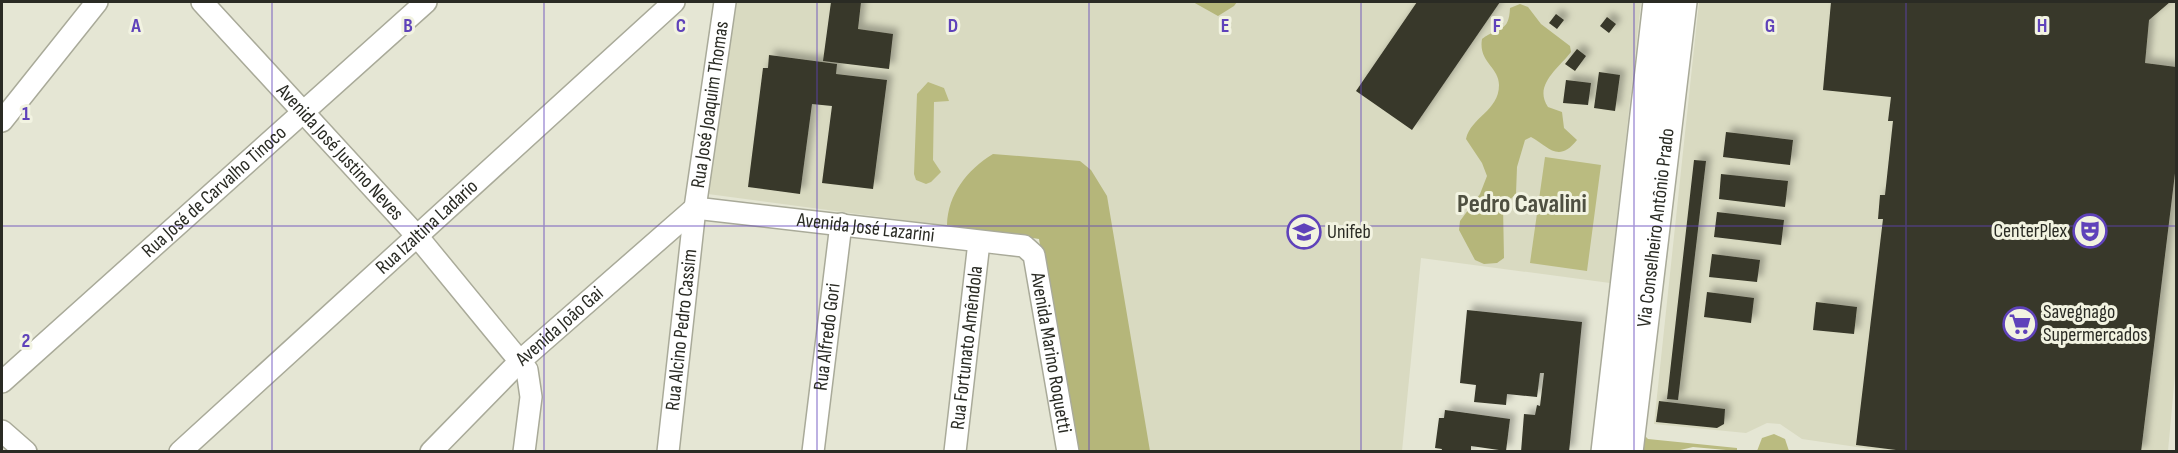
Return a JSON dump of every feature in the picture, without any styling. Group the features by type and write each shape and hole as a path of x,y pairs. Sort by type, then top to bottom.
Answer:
{"main road":[{"name":"Via Conselheiro Antônio Prado","path":"1605,452 1657,2"},
{"name":"Via Conselheiro Antônio Prado","path":"1629,452 1683,2"}],"street":[{"path":"2,121 97,2"},
{"name":"Avenida José Justino Neves","path":"202,2 417,236 520,361 531,381 524,452"},
{"name":"Rua José de Carvalho Tinoco","path":"2,382 305,113 426,2"},
{"name":"Rua Izaltina Ladario","path":"180,452 674,2"},
{"name":"Rua José Joaquim Thomas","path":"695,208 725,2"},
{"name":"Avenida José Lazarini","path":"695,208 1024,246 1034,255"},
{"name":"Avenida João Gai","path":"431,452 520,361 695,208"},
{"name":"Rua Alcino Pedro Cassim","path":"668,452 695,208"},
{"name":"Rua Alfredo Gori","path":"813,452 841,224"},
{"name":"Rua Fortunato Amêndola","path":"954,452 979,242"},
{"name":"Avenida Marino Roquetti","path":"1034,255 1068,452"},
{"path":"2,431 26,452"}],"shaded area":[{"name":"Unifeb","path":"734,2 1641,2 1610,283 1421,258 1402,451 1076,451 1039,238 708,194"},
{"path":"1699,2 2176,2 2176,364 2168,451 1891,452 1802,439 1780,424 1767,423 1746,433 1654,424"}],"green space":[{"path":"1193,2 1237,2 1218,16"},
{"path":"1520,4 1528,7 1541,24 1570,46 1571,52 1549,77 1544,99 1548,107 1562,112 1564,128 1577,140 1564,151 1559,152 1553,151 1531,137 1525,140 1517,167 1516,194 1503,206 1504,258 1497,263 1484,264 1475,260 1459,230 1460,221 1480,194 1487,176 1482,163 1466,139 1473,125 1490,108 1498,94 1498,79 1483,53 1482,39 1502,28 1508,22 1510,8"},
{"path":"928,82 944,88 949,101 934,102 933,160 941,172 926,184 916,180 914,174 917,94"},
{"path":"993,154 1080,161 1091,170 1107,196 1150,451 1076,451 1039,239 947,225 955,193 967,175"},
{"path":"1545,157 1601,165 1587,271 1530,263"},
{"path":"1640,431 1648,439 1737,448 1737,451 1693,447 1676,451 1637,452"},
{"path":"1774,434 1785,439 1789,451 1757,451 1762,438"}],"building":[{"path":"831,2 861,2 858,29 893,34 889,69 823,61"},
{"path":"1417,2 1500,2 1412,130 1356,91"},
{"path":"1831,2 2170,2 2149,20 2145,63 2176,67 2176,165 2141,452 1912,452 1856,445 1883,219 1878,219 1880,195 1885,195 1893,121 1888,121 1891,97 1823,90"},
{"path":"1556,14 1564,20 1557,29 1549,23"},
{"path":"1607,17 1616,24 1609,33 1600,26"},
{"path":"1577,49 1586,56 1575,71 1565,64"},
{"path":"769,55 837,64 836,74 887,80 873,189 822,183 832,106 812,104 800,194 748,187 763,68 768,68"},
{"path":"1599,72 1620,75 1615,111 1594,108"},
{"path":"1566,80 1591,83 1588,105 1563,103"},
{"path":"1726,132 1793,140 1790,165 1723,157"},
{"path":"1694,160 1706,161 1678,400 1667,399"},
{"path":"1721,174 1788,181 1785,207 1719,199"},
{"path":"1717,212 1784,220 1781,245 1714,237"},
{"path":"1712,254 1760,260 1757,282 1709,277"},
{"path":"1707,292 1754,298 1751,323 1704,317"},
{"path":"1816,302 1857,307 1854,334 1813,330"},
{"path":"1467,310 1582,322 1569,452 1521,452 1524,414 1535,415 1537,405 1540,406 1544,373 1540,373 1537,397 1507,394 1506,405 1474,402 1476,385 1460,383"},
{"path":"1659,401 1725,409 1724,424 1717,428 1656,422"},
{"path":"1445,410 1510,419 1506,451 1471,446 1471,452 1441,452 1442,449 1435,448 1439,418 1444,418"}],"place":[{"name":"CenterPlex","path":"2090,231"},
{"name":"Unifeb","path":"1304,232"},
{"name":"Savegnago Supermercados","path":"2020,324"}],"district":[{"name":"Pedro Cavalini","path":"1522,204"}]}
